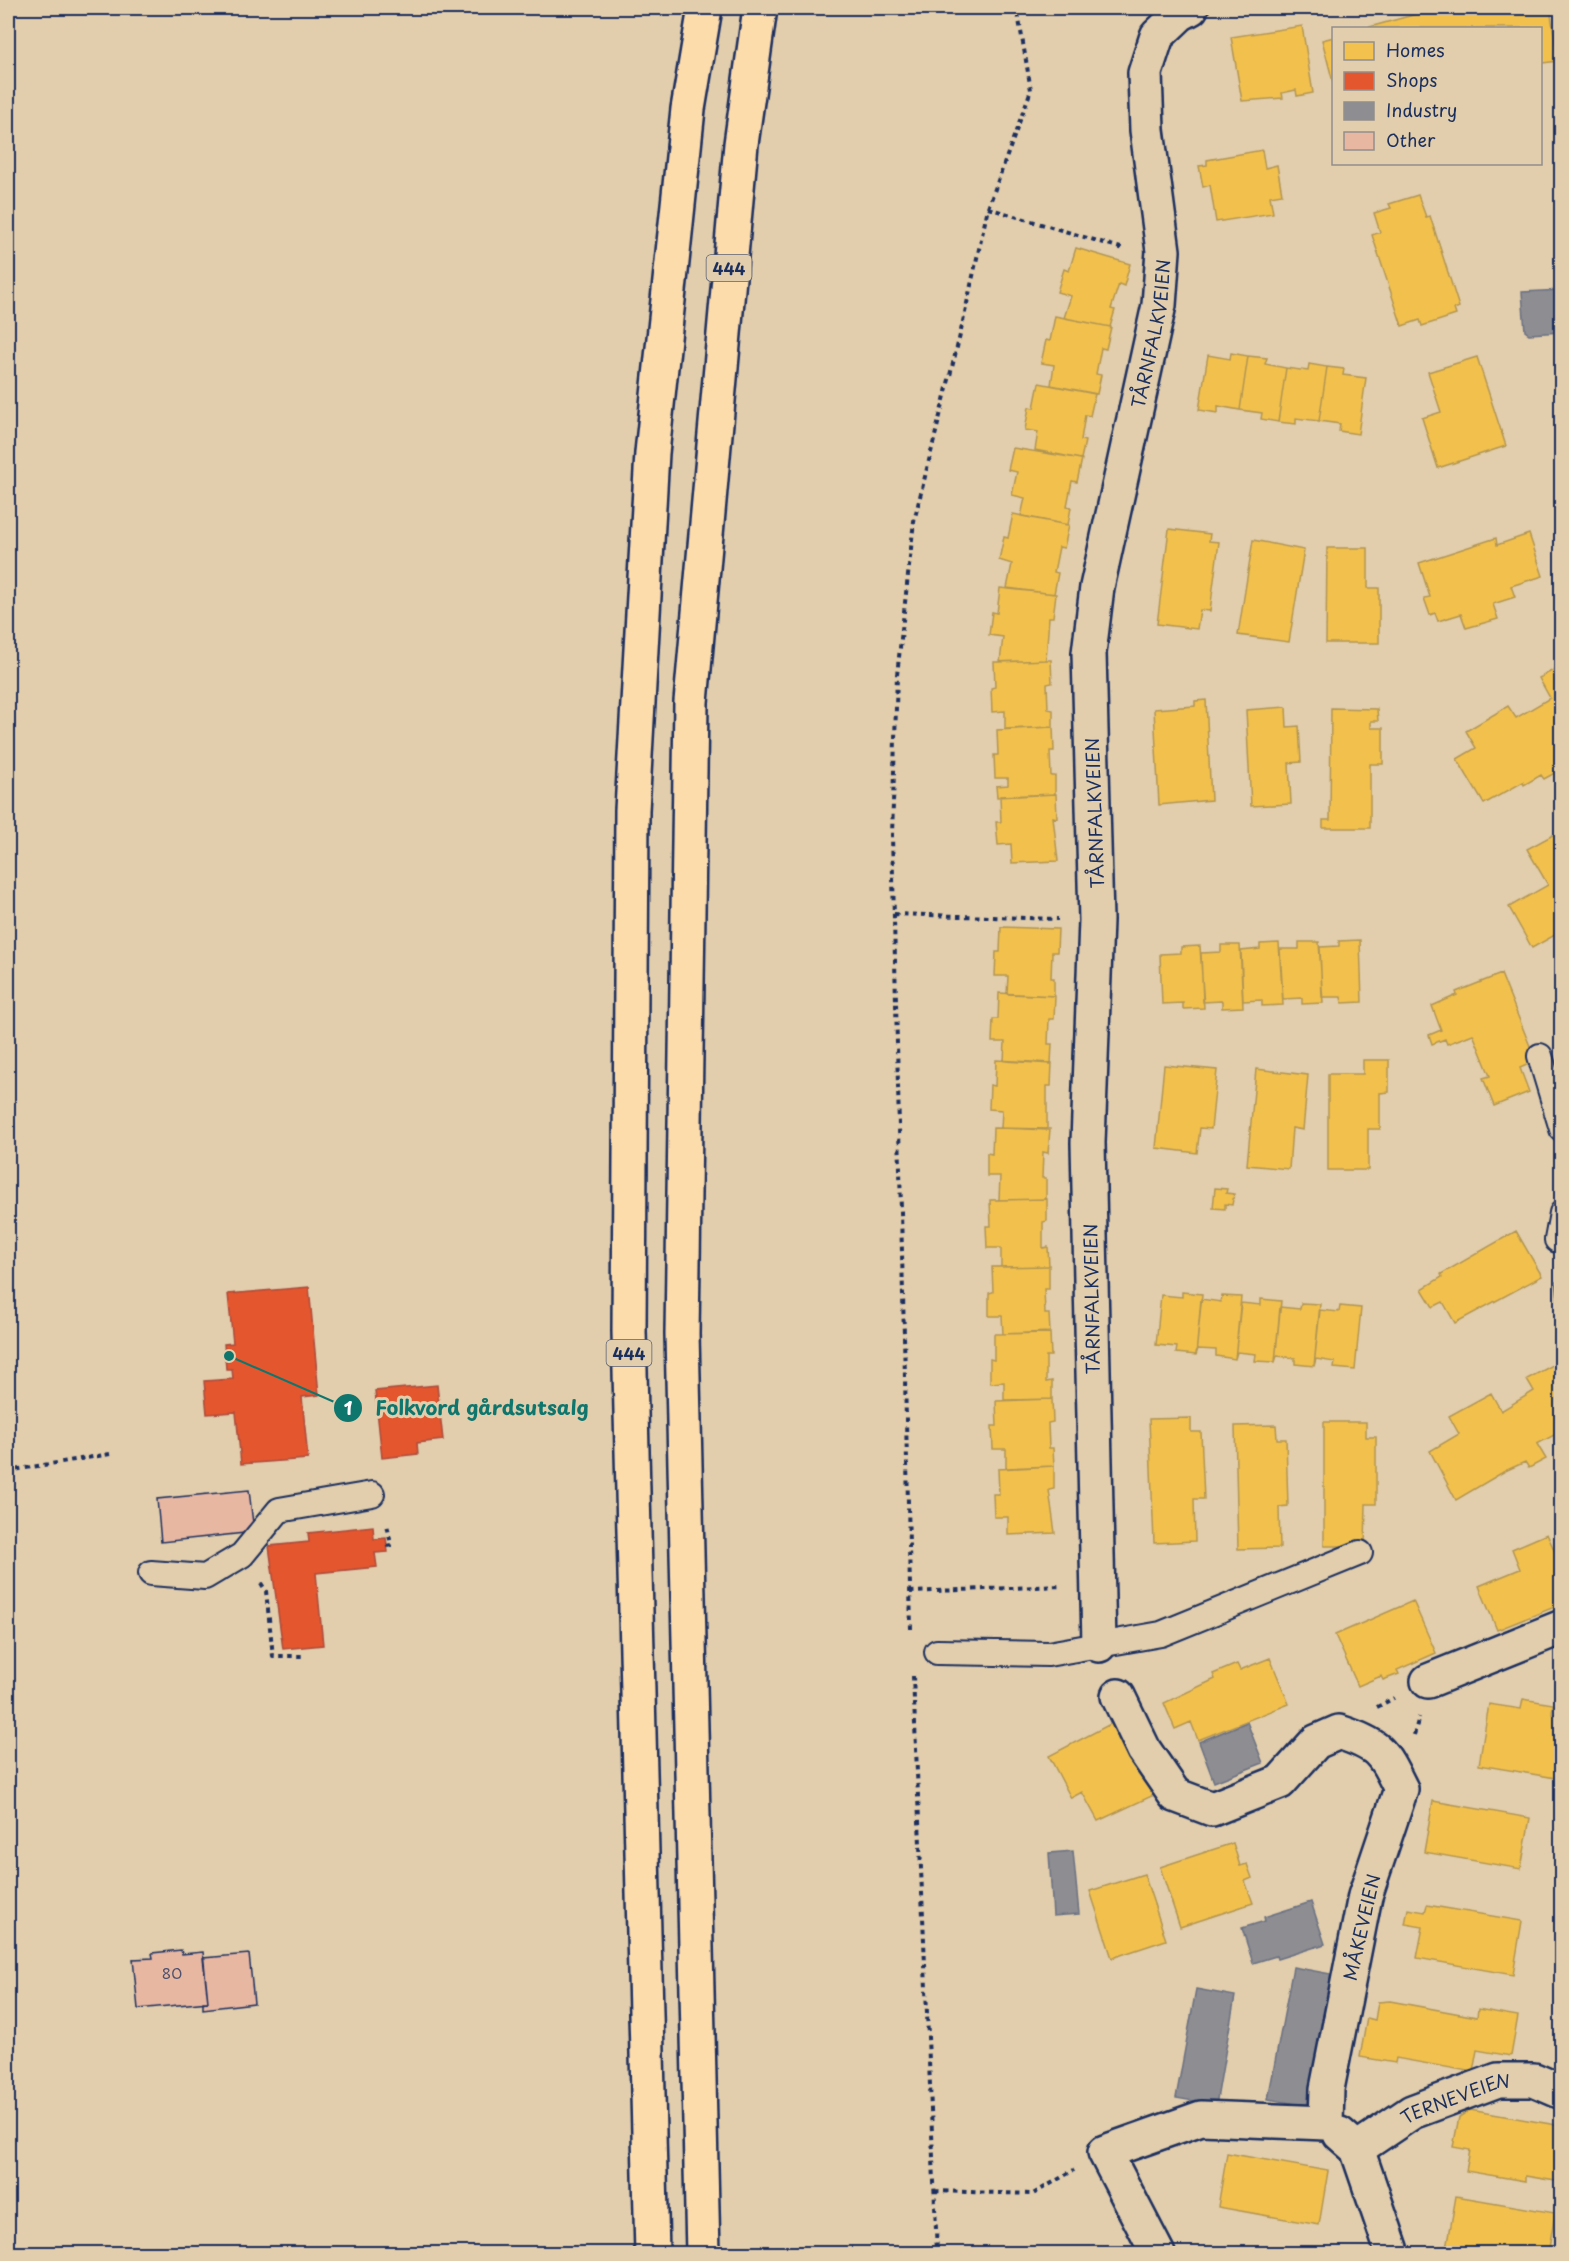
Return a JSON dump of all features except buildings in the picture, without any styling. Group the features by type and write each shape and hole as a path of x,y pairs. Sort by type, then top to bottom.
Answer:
{"highway":[{"name":"444","path":"652,2253 629,1331 632,810 652,453 688,109 705,8"},
{"name":"444","path":"704,2253 682,1334 691,702 741,144 760,8"}],"street":[{"name":"TÅRNFALKVEIEN","path":"1099,1645 1088,1143 1096,920 1089,652 1097,587 1159,305 1163,251 1147,129 1145,73 1157,36 1180,14 1191,8"},
{"path":"1428,1681 1562,1627"},
{"name":"MÅKEVEIEN","path":"1118,1696 1144,1750 1175,1795 1212,1809 1280,1782 1316,1743 1339,1732 1358,1738 1383,1753 1401,1789 1365,1896 1326,2089 1326,2123"},
{"name":"TERNEVEIEN","path":"1357,2149 1412,2112 1498,2080 1534,2080 1562,2092"},
{"path":"1158,2253 1105,2152 1201,2118 1326,2123 1357,2149 1393,2253"}],"lane":[{"path":"1540,1056 1562,1129"},
{"path":"1557,1240 1562,1213"},
{"path":"151,1573 205,1577 242,1555 279,1510 372,1494"},
{"path":"937,1652 1048,1654 1161,1634 1360,1553"}],"path":[{"path":"912,1640 892,835 897,675 914,520 960,335 988,208 1031,90 1017,8"},
{"path":"988,208 1140,254 1163,251"},
{"path":"1558,210 1560,251"},
{"path":"894,914 1096,920"},
{"path":"8,1471 110,1454"},
{"path":"242,1555 266,1591 273,1656 306,1656"},
{"path":"910,1592 1097,1585"},
{"path":"913,1664 937,2253"},
{"path":"934,2191 1033,2194 1105,2152"}],"place":[{"name":"Folkvord gårdsutsalg","path":"229,1356"}]}
